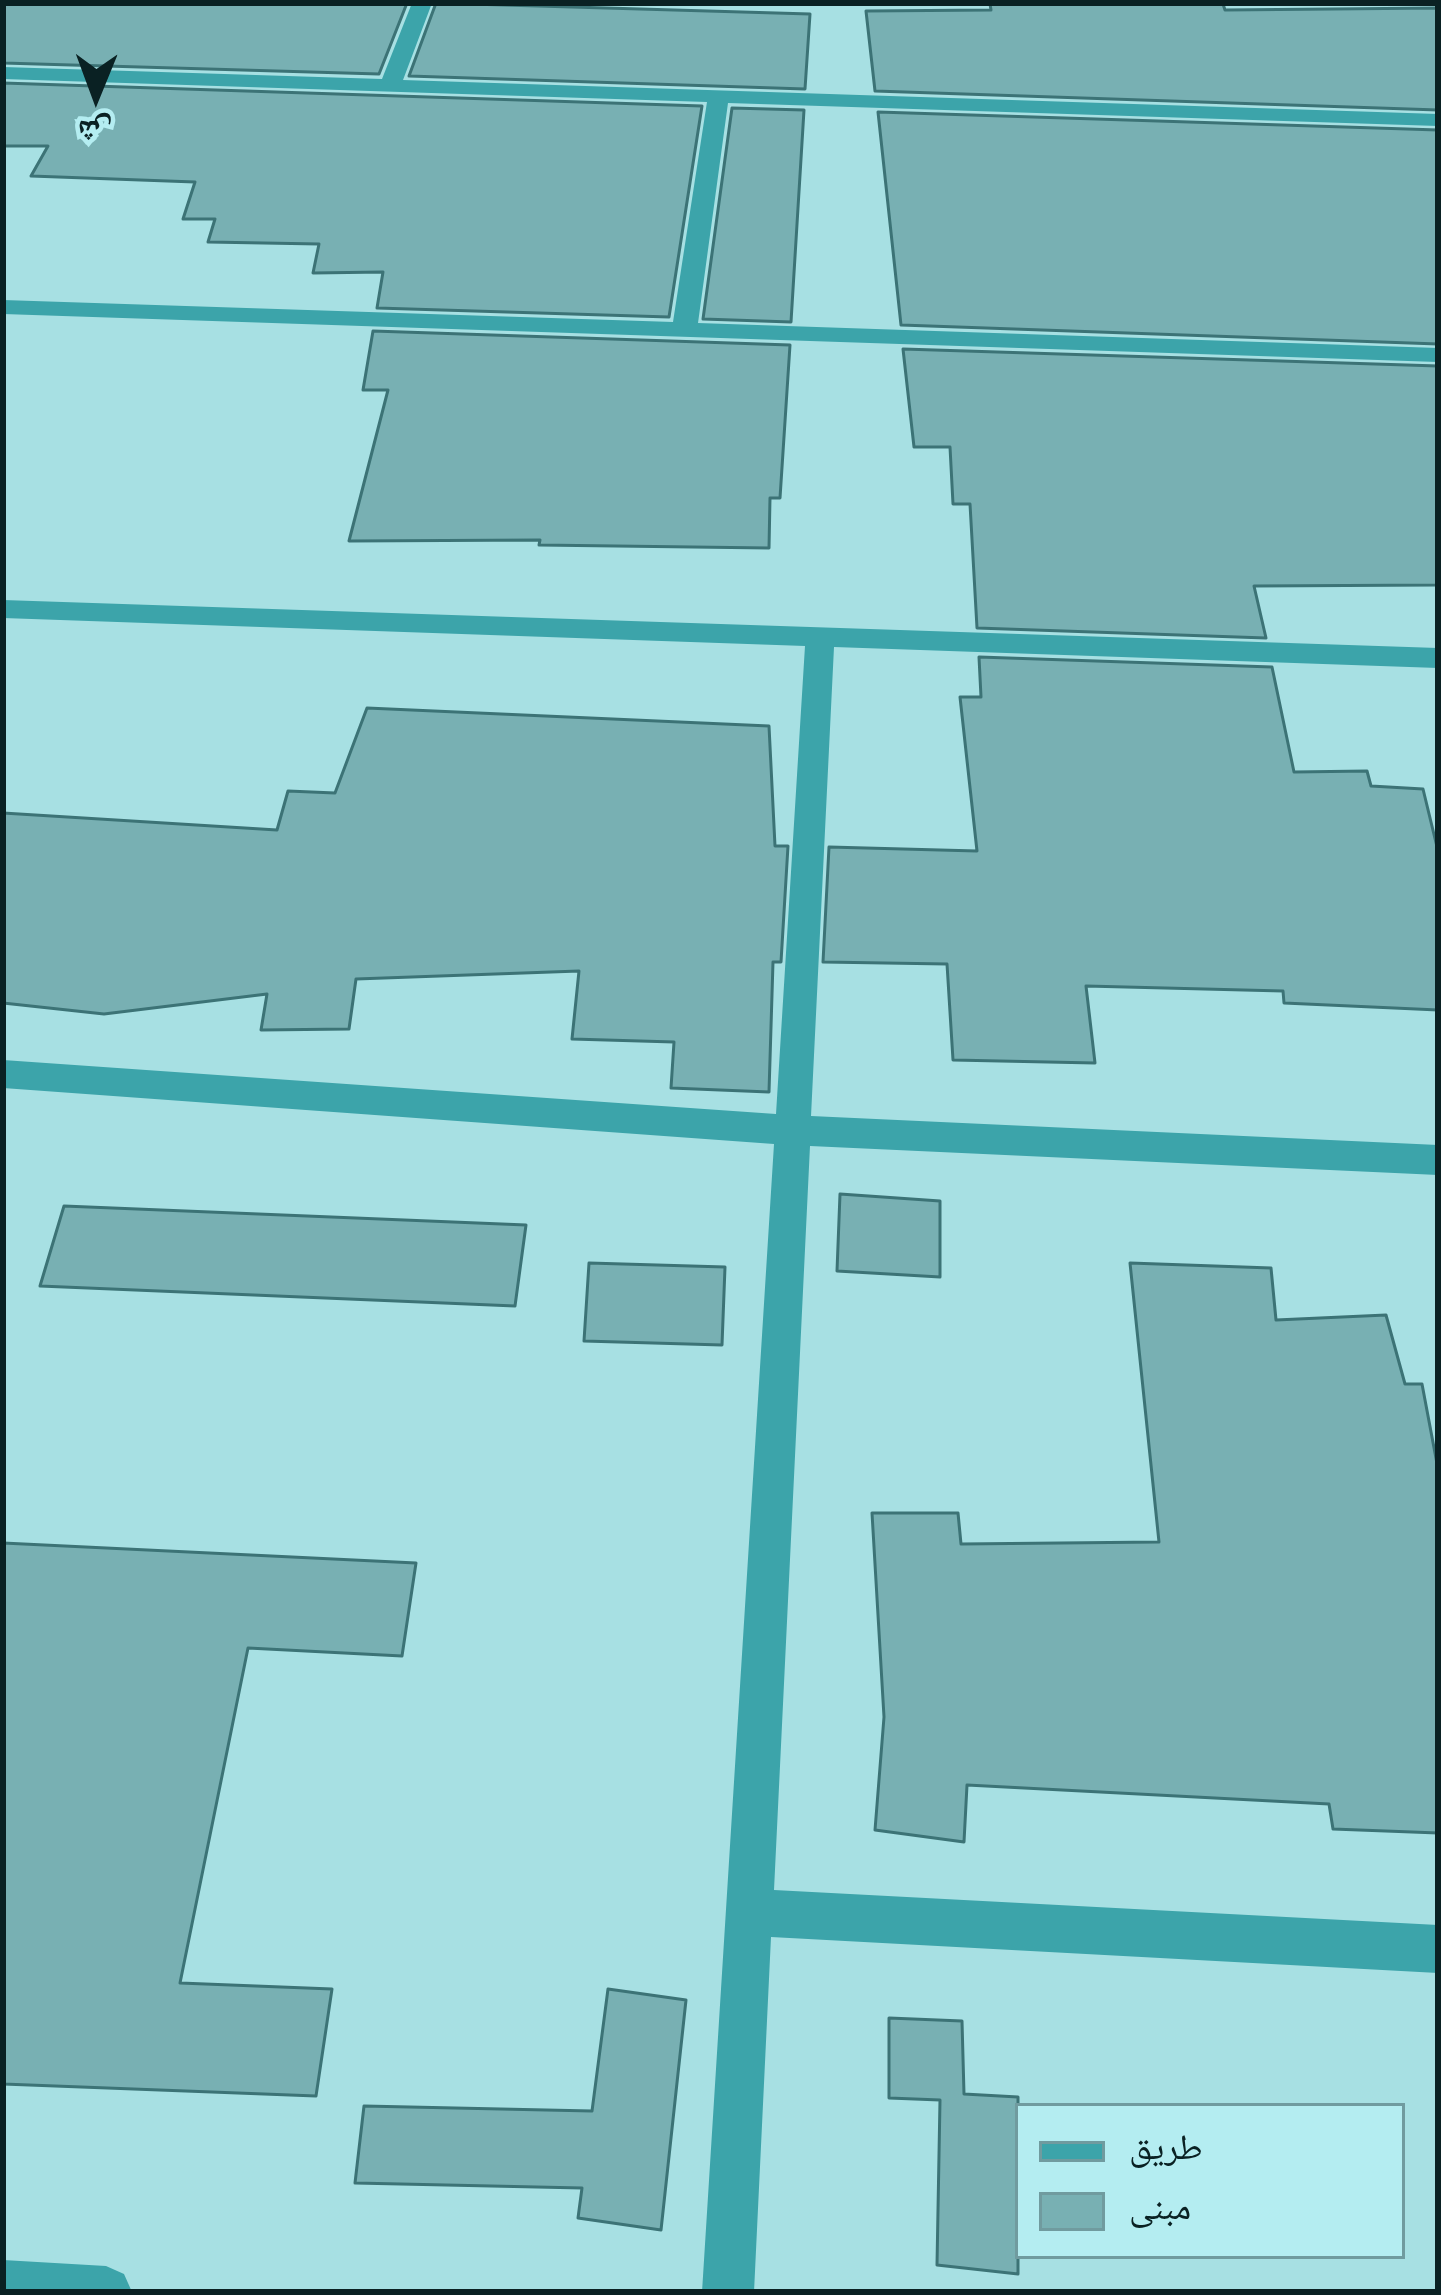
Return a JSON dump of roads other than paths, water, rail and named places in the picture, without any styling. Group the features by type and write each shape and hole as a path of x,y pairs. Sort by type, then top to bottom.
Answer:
{"street":[{"path":"390,86 422,3"},
{"path":"3,73 1438,121"},
{"path":"685,326 718,97"},
{"path":"3,307 685,326 1438,356"},
{"path":"3,609 1438,658"},
{"path":"728,2292 820,640"},
{"path":"3,1074 791,1130 1438,1160"},
{"path":"750,1912 1438,1949"},
{"path":"3,2287 106,2292"}]}
